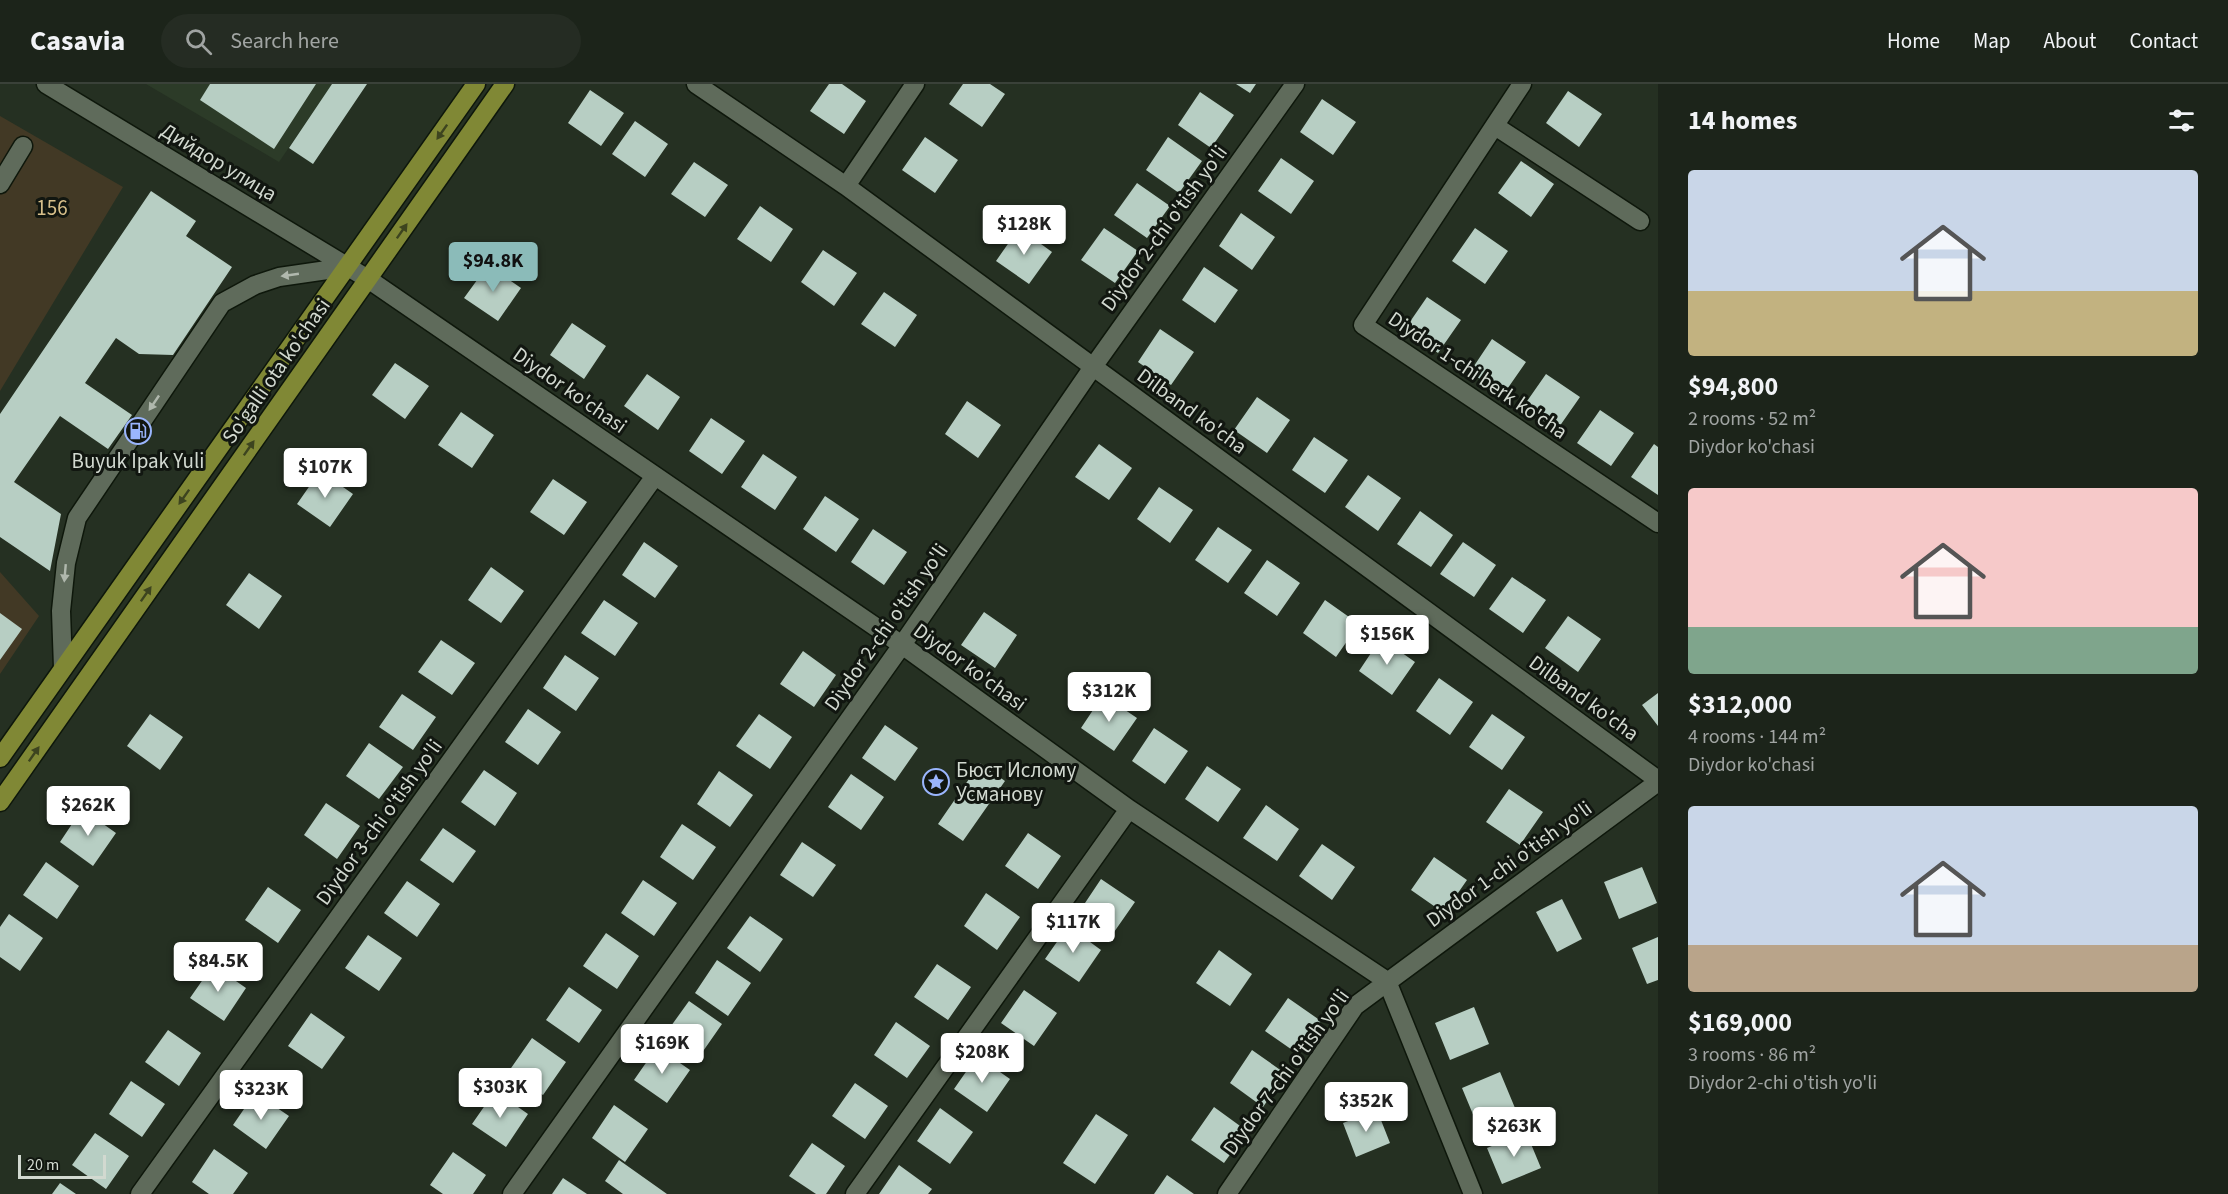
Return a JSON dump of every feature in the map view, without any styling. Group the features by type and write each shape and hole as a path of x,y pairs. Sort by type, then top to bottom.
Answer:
{"main road":[{"name":"So'galli ota ko'chasi","path":"0,758 476,84"},
{"name":"So'galli ota ko'chasi","path":"0,802 505,84"}],"street":[{"name":"Дийдор улица","path":"46,84 368,279"},
{"name":"Dilband ko'cha","path":"696,84 846,186 1658,781"},
{"path":"846,186 915,84"},
{"name":"Diydor 2-chi o'tish yo'li","path":"512,1194 902,645 1093,367 1295,84"},
{"name":"Diydor 1-chi berk ko'cha","path":"1522,84 1363,325 1658,523"},
{"path":"1495,126 1640,221"},
{"path":"0,184 23,146"},
{"path":"63,668 61,611 66,563 78,518 222,303 255,285 279,277 348,267"},
{"name":"Diydor ko'chasi","path":"368,279 902,645 1129,809 1387,981"},
{"name":"Diydor 3-chi o'tish yo'li","path":"140,1194 655,476"},
{"name":"Diydor 1-chi o'tish yo'li","path":"1387,981 1658,781"},
{"path":"855,1194 1129,809"},
{"path":"1387,981 1473,1194"},
{"name":"Diydor 7-chi o'tish yo'li","path":"1227,1194 1355,1006 1387,981"}],"shaded area":[{"path":"146,84 332,84 279,162"}],"green space":[{"name":"156","path":"0,116 123,187 0,391"},
{"path":"0,572 39,616 0,674"}],"building":[{"path":"210,84 316,84 274,149 200,100"},
{"path":"332,84 367,84 313,164 289,148"},
{"path":"829,84 842,84 866,101 844,134 810,111"},
{"path":"963,84 990,84 1005,94 982,127 949,104"},
{"path":"1236,84 1256,84 1250,93"},
{"path":"590,90 624,113 601,146 568,123"},
{"path":"1568,91 1602,114 1579,147 1546,123"},
{"path":"1200,92 1234,115 1211,148 1178,125"},
{"path":"1322,99 1356,122 1333,155 1300,132"},
{"path":"635,121 668,144 645,177 612,154"},
{"path":"925,137 958,160 935,193 902,170"},
{"path":"1168,137 1202,161 1179,193 1146,170"},
{"path":"1281,158 1314,181 1291,214 1258,191"},
{"path":"1521,161 1554,184 1531,217 1498,193"},
{"path":"694,162 728,185 705,217 671,194"},
{"path":"1137,183 1170,206 1147,238 1114,215"},
{"path":"151,191 196,221 186,236 232,267 173,355 139,354 116,338 85,383 132,415 108,449 60,416 14,482 61,514 50,571 0,537 0,414"},
{"path":"760,206 793,229 771,262 737,239"},
{"path":"1241,213 1275,237 1252,270 1219,246"},
{"path":"1019,228 1052,252 1029,284 996,261"},
{"path":"1104,228 1138,251 1115,283 1081,260"},
{"path":"1475,228 1508,251 1485,284 1452,261"},
{"path":"823,250 857,273 834,306 801,282"},
{"path":"488,265 521,288 498,321 464,298"},
{"path":"1204,267 1238,290 1215,323 1182,300"},
{"path":"884,292 917,315 895,347 861,324"},
{"path":"1427,297 1461,320 1438,353 1405,329"},
{"path":"572,323 606,346 584,379 550,355"},
{"path":"1160,329 1194,352 1171,385 1138,362"},
{"path":"1492,339 1526,362 1503,395 1470,372"},
{"path":"395,363 429,386 405,419 372,395"},
{"path":"647,374 680,397 658,430 624,406"},
{"path":"1546,374 1580,397 1557,430 1523,407"},
{"path":"1257,397 1290,420 1267,453 1234,430"},
{"path":"967,401 1001,425 978,458 945,434"},
{"path":"1600,410 1634,433 1611,466 1577,443"},
{"path":"461,412 494,435 472,468 438,445"},
{"path":"711,418 745,441 722,474 689,451"},
{"path":"1314,437 1348,460 1325,493 1292,470"},
{"path":"1099,444 1132,468 1109,500 1075,477"},
{"path":"1654,444 1658,447 1658,495 1631,477"},
{"path":"763,454 797,477 775,510 741,487"},
{"path":"320,471 353,494 330,527 297,504"},
{"path":"1368,475 1401,498 1378,531 1345,507"},
{"path":"553,479 587,502 564,535 530,512"},
{"path":"1159,487 1193,510 1170,543 1137,519"},
{"path":"825,496 859,519 836,552 803,529"},
{"path":"1420,511 1453,535 1431,567 1397,544"},
{"path":"1218,527 1252,550 1228,583 1195,560"},
{"path":"873,529 907,552 884,585 851,562"},
{"path":"644,542 678,566 655,598 622,575"},
{"path":"1463,542 1496,565 1474,597 1440,574"},
{"path":"1267,560 1300,583 1277,616 1244,593"},
{"path":"491,567 524,591 501,623 468,600"},
{"path":"249,573 282,596 259,629 226,605"},
{"path":"1512,577 1546,600 1523,633 1489,609"},
{"path":"604,600 638,623 615,656 581,633"},
{"path":"1325,600 1359,624 1336,657 1303,633"},
{"path":"984,612 1017,635 995,668 961,645"},
{"path":"0,613 22,629 0,660"},
{"path":"1568,616 1601,639 1578,672 1545,648"},
{"path":"1381,638 1415,662 1392,695 1359,671"},
{"path":"441,640 475,663 452,695 418,672"},
{"path":"803,651 836,675 814,707 780,684"},
{"path":"565,655 599,678 576,711 543,688"},
{"path":"1439,678 1473,702 1450,735 1416,711"},
{"path":"1658,693 1658,726 1642,705"},
{"path":"402,694 436,717 413,750 379,727"},
{"path":"1103,695 1137,718 1114,751 1081,728"},
{"path":"528,709 561,732 538,765 505,742"},
{"path":"150,714 183,737 160,770 127,746"},
{"path":"759,714 792,737 770,769 736,746"},
{"path":"1492,714 1525,737 1502,770 1469,747"},
{"path":"885,725 918,748 895,781 862,758"},
{"path":"1154,728 1188,751 1165,784 1132,761"},
{"path":"369,743 403,767 379,799 346,776"},
{"path":"980,763 1005,781 963,841 938,824"},
{"path":"1207,766 1241,789 1218,822 1185,799"},
{"path":"484,770 517,793 495,826 461,802"},
{"path":"719,771 753,795 730,827 697,804"},
{"path":"851,774 884,797 861,830 828,807"},
{"path":"1509,789 1543,812 1520,845 1486,822"},
{"path":"326,803 360,826 337,859 304,835"},
{"path":"1266,805 1299,829 1277,861 1243,838"},
{"path":"82,809 116,833 93,866 60,842"},
{"path":"682,824 716,847 693,880 660,857"},
{"path":"443,828 476,851 453,883 420,860"},
{"path":"1028,833 1061,856 1038,889 1005,866"},
{"path":"802,842 836,865 813,897 780,875"},
{"path":"1322,844 1355,867 1332,900 1299,876"},
{"path":"1434,857 1467,880 1444,913 1411,890"},
{"path":"46,862 79,886 57,919 23,895"},
{"path":"1642,867 1657,903 1619,919 1604,882"},
{"path":"1101,879 1135,902 1112,935 1079,912"},
{"path":"643,880 677,903 654,936 621,913"},
{"path":"407,881 440,904 417,937 384,913"},
{"path":"268,887 301,910 278,943 245,920"},
{"path":"986,893 1020,917 997,950 964,926"},
{"path":"1562,899 1582,939 1557,952 1536,912"},
{"path":"9,914 43,938 20,971 0,957 0,927"},
{"path":"750,916 783,939 760,972 727,948"},
{"path":"1068,926 1101,950 1079,982 1045,959"},
{"path":"606,933 639,956 617,989 583,966"},
{"path":"368,935 402,958 379,991 345,968"},
{"path":"1658,937 1658,980 1647,984 1632,948"},
{"path":"1219,950 1252,974 1230,1006 1196,983"},
{"path":"717,960 751,983 728,1016 695,993"},
{"path":"937,964 971,987 948,1020 914,997"},
{"path":"213,965 246,988 224,1021 190,998"},
{"path":"569,987 602,1010 579,1043 546,1020"},
{"path":"1024,990 1057,1013 1034,1046 1001,1023"},
{"path":"1288,998 1321,1021 1298,1054 1265,1031"},
{"path":"689,1001 722,1024 699,1057 666,1033"},
{"path":"1474,1007 1489,1044 1450,1060 1435,1023"},
{"path":"311,1013 345,1037 322,1069 288,1046"},
{"path":"896,1022 930,1046 907,1078 874,1055"},
{"path":"168,1030 201,1053 179,1086 145,1062"},
{"path":"532,1038 566,1062 543,1095 509,1071"},
{"path":"657,1047 690,1070 667,1103 634,1080"},
{"path":"1252,1050 1286,1074 1263,1107 1230,1083"},
{"path":"977,1056 1010,1079 987,1112 954,1089"},
{"path":"1500,1072 1515,1108 1477,1124 1462,1088"},
{"path":"131,1081 165,1104 142,1137 109,1114"},
{"path":"855,1083 888,1106 865,1139 832,1116"},
{"path":"495,1091 528,1114 506,1147 472,1124"},
{"path":"255,1093 289,1116 266,1149 233,1125"},
{"path":"614,1105 648,1129 625,1162 592,1138"},
{"path":"1214,1107 1247,1131 1224,1163 1191,1140"},
{"path":"940,1108 973,1132 950,1164 917,1141"},
{"path":"1377,1110 1390,1143 1356,1157 1343,1123"},
{"path":"1096,1114 1128,1135 1095,1184 1063,1163"},
{"path":"1526,1132 1541,1168 1502,1184 1487,1148"},
{"path":"95,1133 129,1156 106,1189 72,1165"},
{"path":"812,1143 845,1166 826,1194 816,1194 789,1176"},
{"path":"214,1149 248,1173 233,1194 209,1194 192,1182"},
{"path":"453,1152 486,1175 473,1194 443,1194 430,1185"},
{"path":"619,1160 667,1194 623,1194 605,1181"},
{"path":"899,1165 932,1189 928,1194 879,1194"},
{"path":"1167,1175 1194,1194 1154,1194"},
{"path":"563,1178 587,1194 552,1194"},
{"path":"60,1183 76,1194 52,1194"}],"place":[{"name":"Buyuk Ipak Yuli","path":"138,431"},
{"name":"Бюст Ислому Усманову","path":"936,782"}]}
